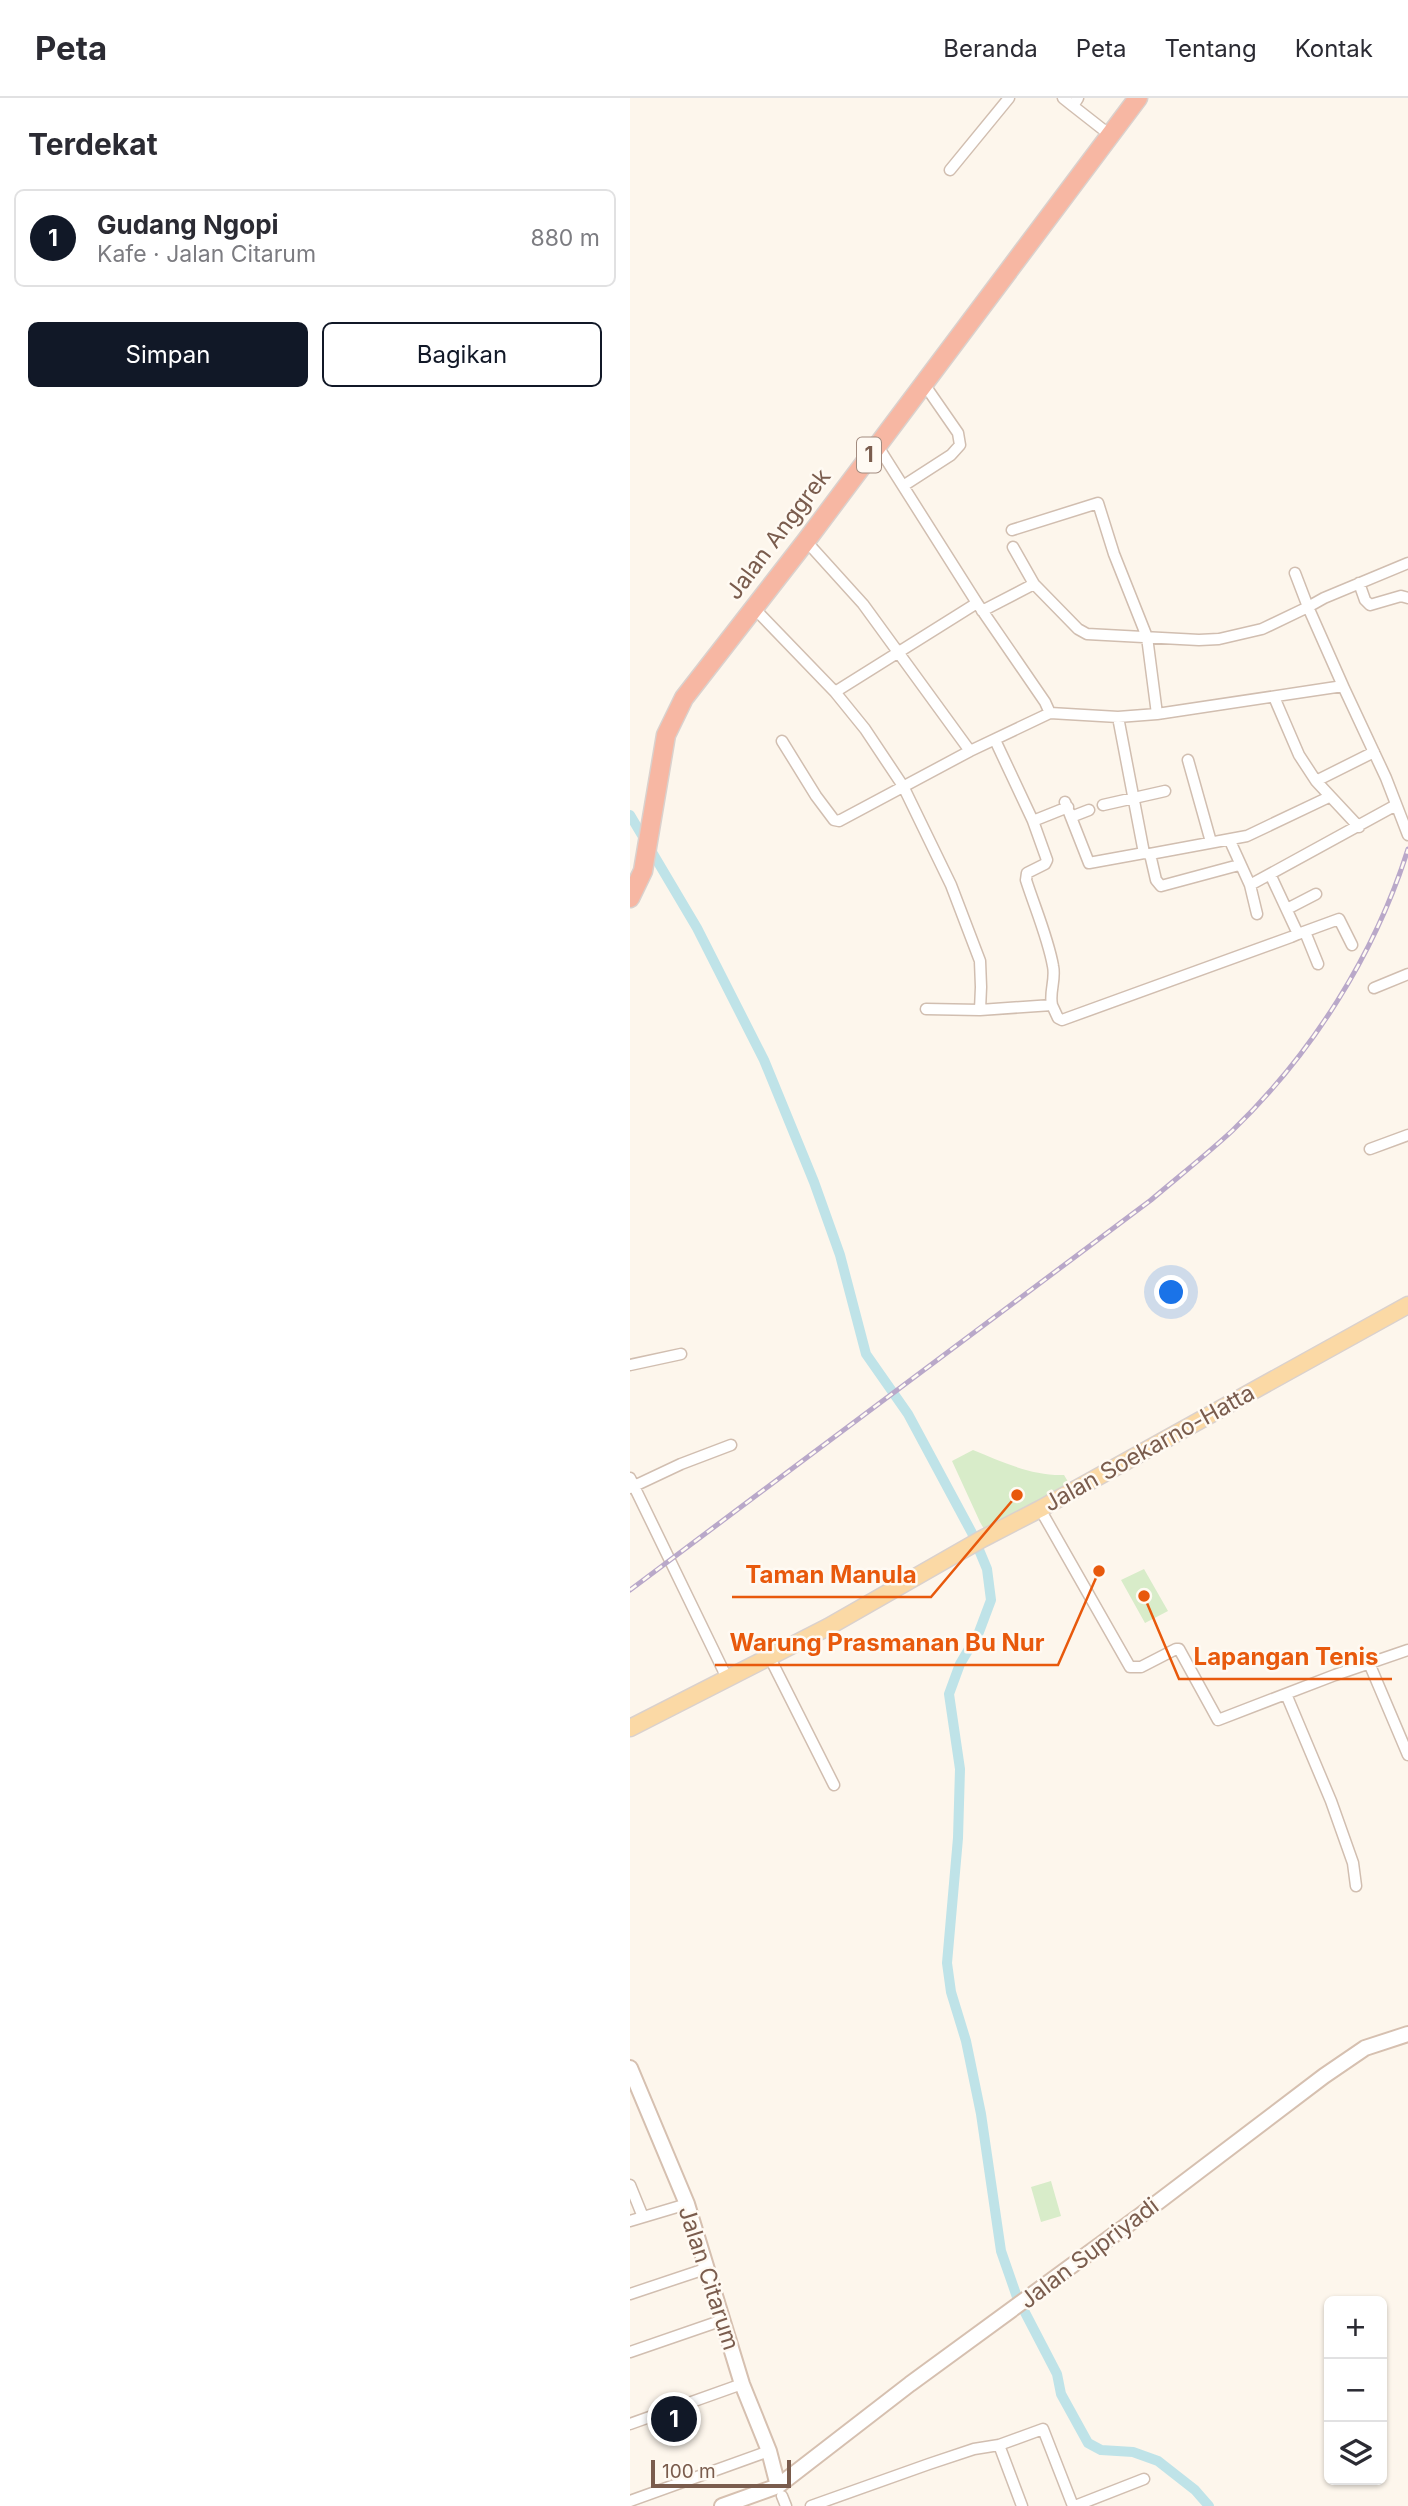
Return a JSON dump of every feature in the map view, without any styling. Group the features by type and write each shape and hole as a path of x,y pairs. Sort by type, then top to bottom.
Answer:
{"highway":[{"name":"Jalan Anggrek","path":"630,898 639,881 647,854 664,744 684,698 806,541 1138,98"}],"main road":[{"name":"Jalan Soekarno-Hatta","path":"630,1728 879,1600 982,1539 1408,1305"},
{"name":"Jalan Supriyadi","path":"722,2506 782,2495 910,2384 1358,2052 1408,2034"},
{"name":"Jalan Citarum","path":"630,2068 687,2204 742,2384 769,2451 782,2495"}],"street":[{"path":"950,170 1009,98"},
{"path":"1063,98 1075,102 1110,135"},
{"path":"903,486 951,455 960,445 958,433 924,384"},
{"path":"877,445 1050,713"},
{"path":"1012,530 1098,503 1114,554 1147,637 1157,714"},
{"path":"806,541 863,604 970,751"},
{"path":"1013,547 1034,584 1083,632 1199,640 1235,636 1262,629 1408,563"},
{"path":"1295,573 1408,835"},
{"path":"1359,583 1365,600 1370,605 1401,596 1408,598"},
{"path":"835,692 980,607 1034,584"},
{"path":"754,607 835,692 865,729 904,786 951,886 979,961 979,1010"},
{"path":"782,741 816,796 834,820 839,821 970,751 1050,713 1118,717 1157,714 1343,686"},
{"path":"1274,697 1299,755 1329,797 1359,827"},
{"path":"1118,717 1132,797 1156,880 1161,886 1239,864"},
{"path":"995,740 1033,821 1047,862 1027,873 1026,880 1053,965 1054,981 1050,996 1052,1005 1062,1020 1339,919 1352,945"},
{"path":"1316,781 1374,752"},
{"path":"1188,760 1211,842"},
{"path":"1103,805 1165,791"},
{"path":"1068,809 1089,863 1230,841 1247,836 1329,797"},
{"path":"1250,885 1396,805"},
{"path":"1033,821 1068,809 1089,810"},
{"path":"1230,841 1250,885 1257,914"},
{"path":"1270,874 1318,964"},
{"path":"1287,909 1316,894"},
{"path":"1374,988 1408,974"},
{"path":"926,1009 979,1010 1052,1005"},
{"path":"1370,1149 1408,1135"},
{"path":"630,1365 681,1354"},
{"path":"727,1678 631,1484 731,1445"},
{"path":"1040,1509 1130,1667 1141,1667 1179,1649 1218,1720 1408,1650"},
{"path":"770,1658 834,1785"},
{"path":"1369,1663 1408,1755"},
{"path":"1286,1694 1331,1801 1353,1863 1356,1886"},
{"path":"630,2185 643,2217"},
{"path":"630,2221 687,2204"},
{"path":"630,2294 705,2269"},
{"path":"630,2351 723,2320"},
{"path":"630,2424 742,2384"},
{"path":"811,2506 974,2449 999,2445 1043,2429 1074,2506 1144,2479"},
{"path":"999,2445 1022,2506"},
{"path":"630,2501 769,2451"}],"green space":[{"path":"973,1450 1029,1471 1064,1475 1073,1490 988,1536 952,1461"},
{"path":"1144,1569 1168,1611 1145,1623 1121,1580"},
{"path":"1051,2181 1061,2216 1041,2222 1031,2187"}],"waterway":[{"path":"630,815 697,928 764,1060 814,1182 840,1255 866,1354 908,1414 972,1533 987,1569 991,1600 979,1632 960,1664 949,1694 960,1769 958,1838 947,1963 951,1992 966,2041 981,2114 1001,2251 1017,2297 1057,2374 1061,2394 1088,2443 1101,2450 1133,2452 1158,2461 1195,2490 1209,2506"}],"railway":[{"path":"630,1590 1151,1200 1232,1131 1289,1069 1338,1001 1378,927 1408,849"}],"place":[{"name":"Taman Manula","path":"1017,1495"},
{"name":"Warung Prasmanan Bu Nur","path":"1099,1571"},
{"name":"Lapangan Tenis","path":"1144,1596"},
{"name":"Gudang Ngopi","path":"674,2419"}]}
